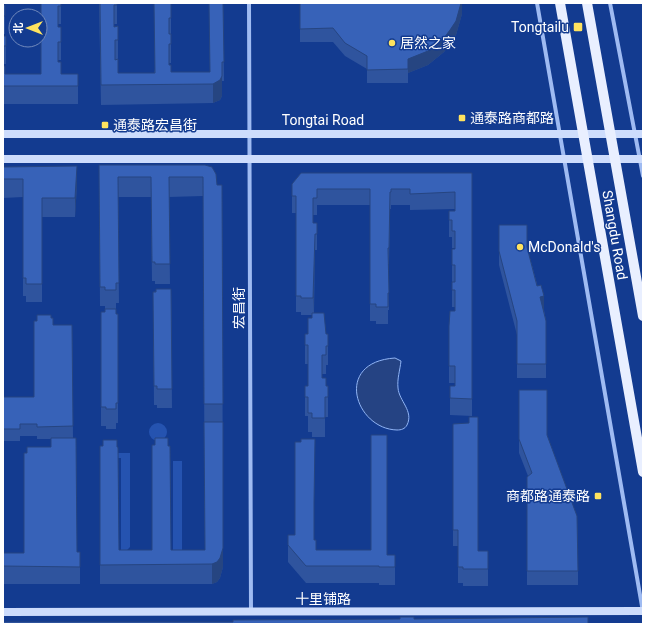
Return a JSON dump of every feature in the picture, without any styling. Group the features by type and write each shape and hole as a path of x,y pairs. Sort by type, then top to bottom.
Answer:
{"main road":[{"name":"Shangdu Road","path":"560,3 643,472"},
{"name":"Shangdu Road","path":"587,3 643,316"}],"street":[{"name":"宏昌街","path":"249,3 251,612"},
{"path":"537,3 643,612"},
{"path":"610,3 639,134 643,176"},
{"name":"Tongtai Road","path":"3,134 639,134"},
{"path":"3,159 641,159"},
{"name":"十里铺路","path":"3,612 643,612"}],"shaded area":[{"path":"395,358 401,361 398,388 409,415 409,420 406,426 403,429 398,430 382,427 370,419 362,408 357,395 357,382 363,371 376,362"},
{"path":"158,423 164,426 167,432 164,438 158,441 152,438 149,432 152,426"},
{"path":"106,453 130,453 130,547 125,552 121,552 121,458 106,458"},
{"path":"173,461 182,461 182,562 173,562"}],"building":[{"path":"41,3 61,3 61,6 58,6 58,27 61,27 61,42 58,42 58,62 61,62 61,74 78,74 78,86 3,86 3,66 5,66 5,74 41,74 41,48 48,48 48,8 41,8"},
{"path":"100,3 117,3 117,5 114,5 114,27 118,26 118,40 115,40 115,60 118,59 118,73 155,73 154,3 171,3 171,18 169,18 169,34 171,34 171,44 169,44 169,65 171,65 171,72 210,72 209,3 223,3 224,62 222,62 222,76 220,80 213,84 101,85"},
{"name":"居然之家","path":"300,3 461,3 456,21 444,38 428,51 408,59 408,69 367,70 367,56 345,43 333,28 300,29"},
{"path":"3,5 5,5 5,16 3,16"},
{"path":"3,36 6,36 6,46 3,46"},
{"path":"99,165 205,165 212,167 216,174 217,185 222,185 223,404 204,404 203,177 169,177 170,264 155,264 155,262 152,262 151,177 118,177 119,283 116,283 116,290 105,290 105,287 100,287"},
{"path":"77,166 75,198 42,198 42,284 26,284 26,278 23,278 23,179 3,179 3,167"},
{"path":"301,173 472,173 472,399 450,398 450,386 455,386 455,366 449,366 449,326 450,311 455,311 455,290 452,290 452,282 455,282 455,265 452,265 452,249 455,249 455,231 452,231 452,220 449,220 449,211 455,211 455,192 410,194 410,189 391,189 388,248 388,307 376,307 376,304 370,304 370,189 317,189 317,198 313,198 313,223 317,223 317,234 315,234 313,298 301,298 301,296 296,296 296,196 292,196 292,184"},
{"path":"499,225 527,225 527,247 537,286 541,285 544,296 540,297 546,321 546,364 517,364 517,321 499,251"},
{"path":"156,289 171,289 172,389 157,389 157,386 154,386 153,292 156,292"},
{"path":"105,309 116,309 116,314 118,314 118,403 116,403 116,409 106,409 106,407 101,407 101,312 105,312"},
{"path":"312,313 324,313 326,334 328,334 326,355 322,355 322,378 326,378 326,386 328,386 328,397 325,397 325,418 312,418 312,413 308,413 308,397 305,397 305,386 308,386 308,345 305,345 305,334 308,334 308,318 312,318"},
{"path":"37,315 51,315 51,318 53,318 53,325 72,325 73,426 37,427 37,424 20,424 20,429 3,429 3,397 34,397 34,321 37,321"},
{"path":"519,390 547,390 547,435 577,516 578,571 527,571 527,477 532,473 519,439"},
{"path":"469,417 478,417 478,551 488,551 488,569 463,569 463,567 458,567 458,530 453,530 453,424 469,423"},
{"path":"204,422 223,422 223,548 220,558 217,562 212,564 100,565 100,446 103,446 103,440 117,440 119,550 152,550 152,445 155,445 155,438 168,438 168,446 170,446 171,550 205,550"},
{"path":"371,435 387,435 387,555 395,555 395,567 306,566 288,545 288,535 295,535 295,442 301,442 301,439 315,439 314,540 316,540 316,550 371,550"},
{"path":"51,438 76,438 77,552 80,552 80,567 3,566 3,553 24,553 24,453 27,453 27,447 51,447"},
{"path":"400,617 414,617 414,619 588,617 588,624 3,624 3,622 233,622 233,620 400,619"}],"place":[{"name":"Tongtailu","path":"578,27"},
{"name":"居然之家","path":"392,43"},
{"name":"通泰路商都路","path":"462,118"},
{"name":"通泰路宏昌街","path":"105,125"},
{"name":"McDonald's","path":"520,247"},
{"name":"商都路通泰路","path":"598,496"}]}
